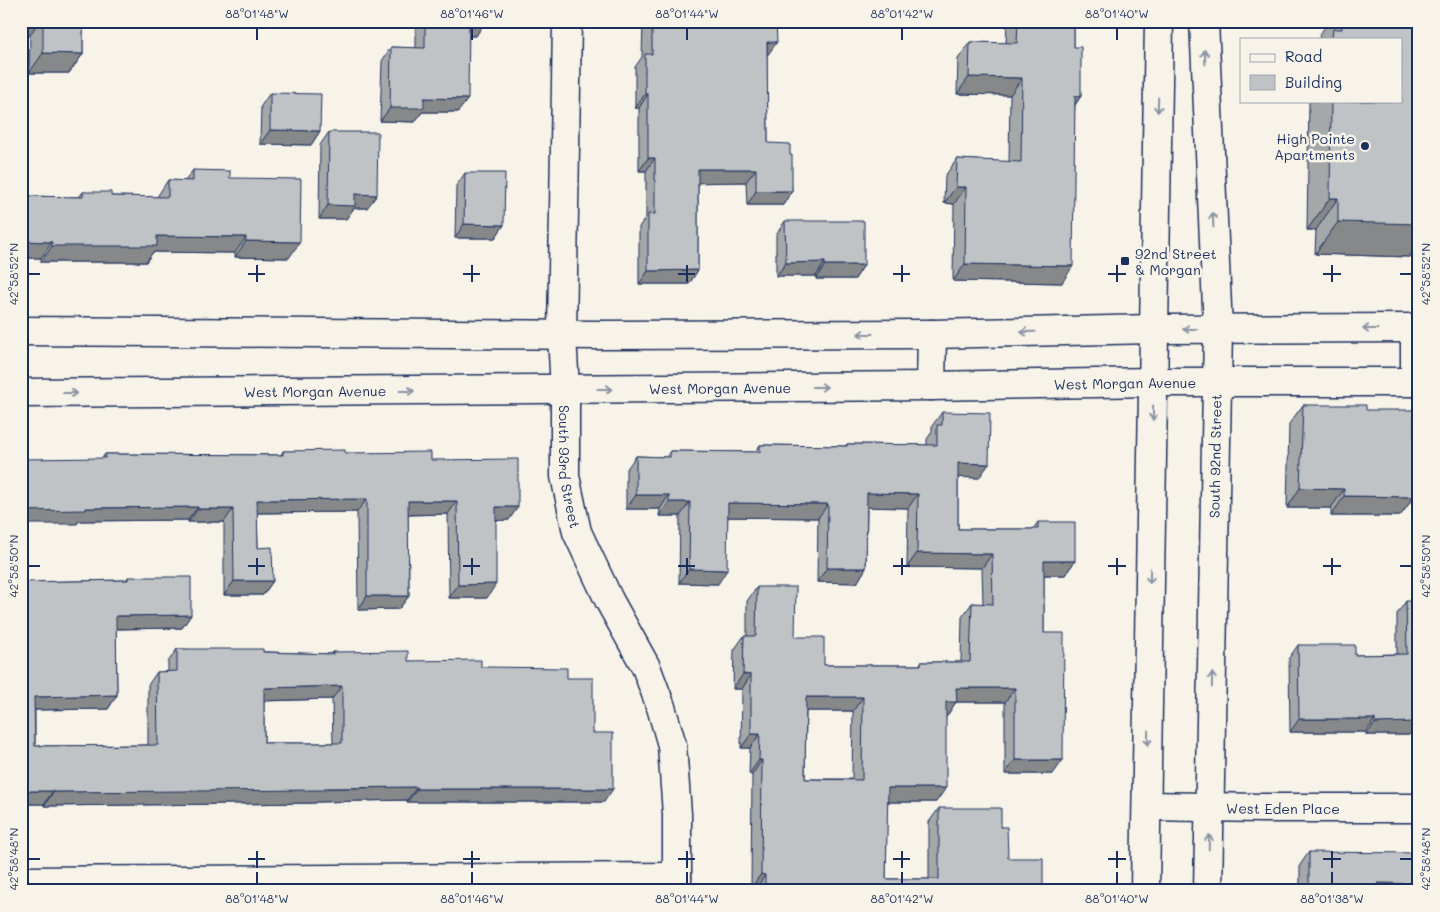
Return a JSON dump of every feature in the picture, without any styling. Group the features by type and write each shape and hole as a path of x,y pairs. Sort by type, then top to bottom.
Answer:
{"street":[{"name":"South 93rd Street","path":"567,21 562,335 565,390 565,476 577,532 609,600 646,668 661,707 672,745 677,814 677,884"},
{"path":"1145,891 1159,21"},
{"name":"South 92nd Street","path":"1204,21 1218,330 1208,891"},
{"path":"21,331 562,335 932,334 1417,328 1417,382"},
{"path":"931,386 932,334"},
{"name":"West Morgan Avenue","path":"21,393 565,390 1154,382 1417,382"},
{"name":"West Eden Place","path":"1146,806 1419,808"},
{"path":"21,881 209,886 677,884"}],"building":[{"path":"43,21 83,21 83,54 43,53"},
{"path":"425,21 485,21 469,22 468,99 424,98 424,108 390,108 391,47 425,48"},
{"path":"652,21 776,21 777,42 767,42 768,143 790,144 790,155 792,155 792,191 756,191 756,169 698,169 698,270 648,271 648,214 655,214 655,158 648,158 648,94 645,94 645,54 652,54"},
{"path":"1018,21 1074,21 1074,47 1081,47 1081,96 1075,96 1073,266 965,264 966,187 956,187 957,159 1021,162 1022,78 969,77 970,42 1017,43"},
{"name":"High Pointe Apartments","path":"1342,21 1419,21 1419,224 1338,222 1338,198 1330,198 1331,102 1402,102 1402,38 1332,38 1333,29 1342,29"},
{"path":"270,93 321,94 320,131 270,130"},
{"path":"329,132 378,132 377,195 355,194 355,206 328,205"},
{"path":"193,170 230,171 230,178 301,179 300,242 246,241 246,237 157,236 157,246 52,246 52,242 21,241 21,196 83,197 83,192 111,192 111,196 168,197 168,180 193,181"},
{"path":"465,173 505,173 504,225 464,224"},
{"path":"785,221 864,221 864,265 825,265 825,262 786,263"},
{"path":"1303,405 1366,405 1366,410 1414,410 1414,497 1344,496 1344,489 1300,488"},
{"path":"942,412 990,413 989,464 958,463 958,529 1038,529 1038,522 1075,522 1075,561 1044,561 1044,633 1064,633 1063,760 1015,760 1015,688 956,688 957,702 946,702 946,788 888,788 886,879 939,879 939,808 1001,808 1001,827 1007,827 1008,858 1043,858 1043,891 765,891 765,875 761,874 762,760 759,760 760,734 751,734 751,675 743,674 744,636 756,636 757,587 796,587 795,637 824,637 824,665 921,665 921,662 970,662 972,603 993,604 992,554 917,553 918,494 867,493 866,568 827,568 828,504 728,503 727,570 689,569 690,502 669,502 669,495 636,495 636,456 670,457 670,451 760,452 760,445 937,445 937,425 942,425","holes":["806,697 863,697 862,780 805,779"]},
{"path":"345,450 345,453 431,452 431,460 518,459 518,507 496,507 496,584 458,585 457,501 408,501 409,596 367,596 367,499 257,500 258,548 272,547 273,581 234,581 233,509 198,509 198,507 86,508 86,510 21,511 21,459 105,458 105,454 283,455 283,451"},
{"path":"128,577 191,577 191,615 116,616 117,695 34,697 35,746 158,745 157,672 177,671 177,649 263,649 263,652 333,654 333,652 408,651 408,661 481,660 481,667 567,668 567,678 593,678 593,733 613,733 613,789 417,789 417,787 325,788 325,790 21,791 21,582 128,580","holes":["342,686 342,743 264,743 264,688"]},
{"path":"1406,601 1419,601 1418,722 1375,723 1375,719 1299,719 1298,645 1355,645 1355,655 1407,654"},
{"path":"1309,852 1419,853 1419,884 1378,883 1377,891 1309,891"}],"place":[{"name":"High Pointe Apartments","path":"1365,146"},
{"name":"92nd Street & Morgan","path":"1125,261"}]}
